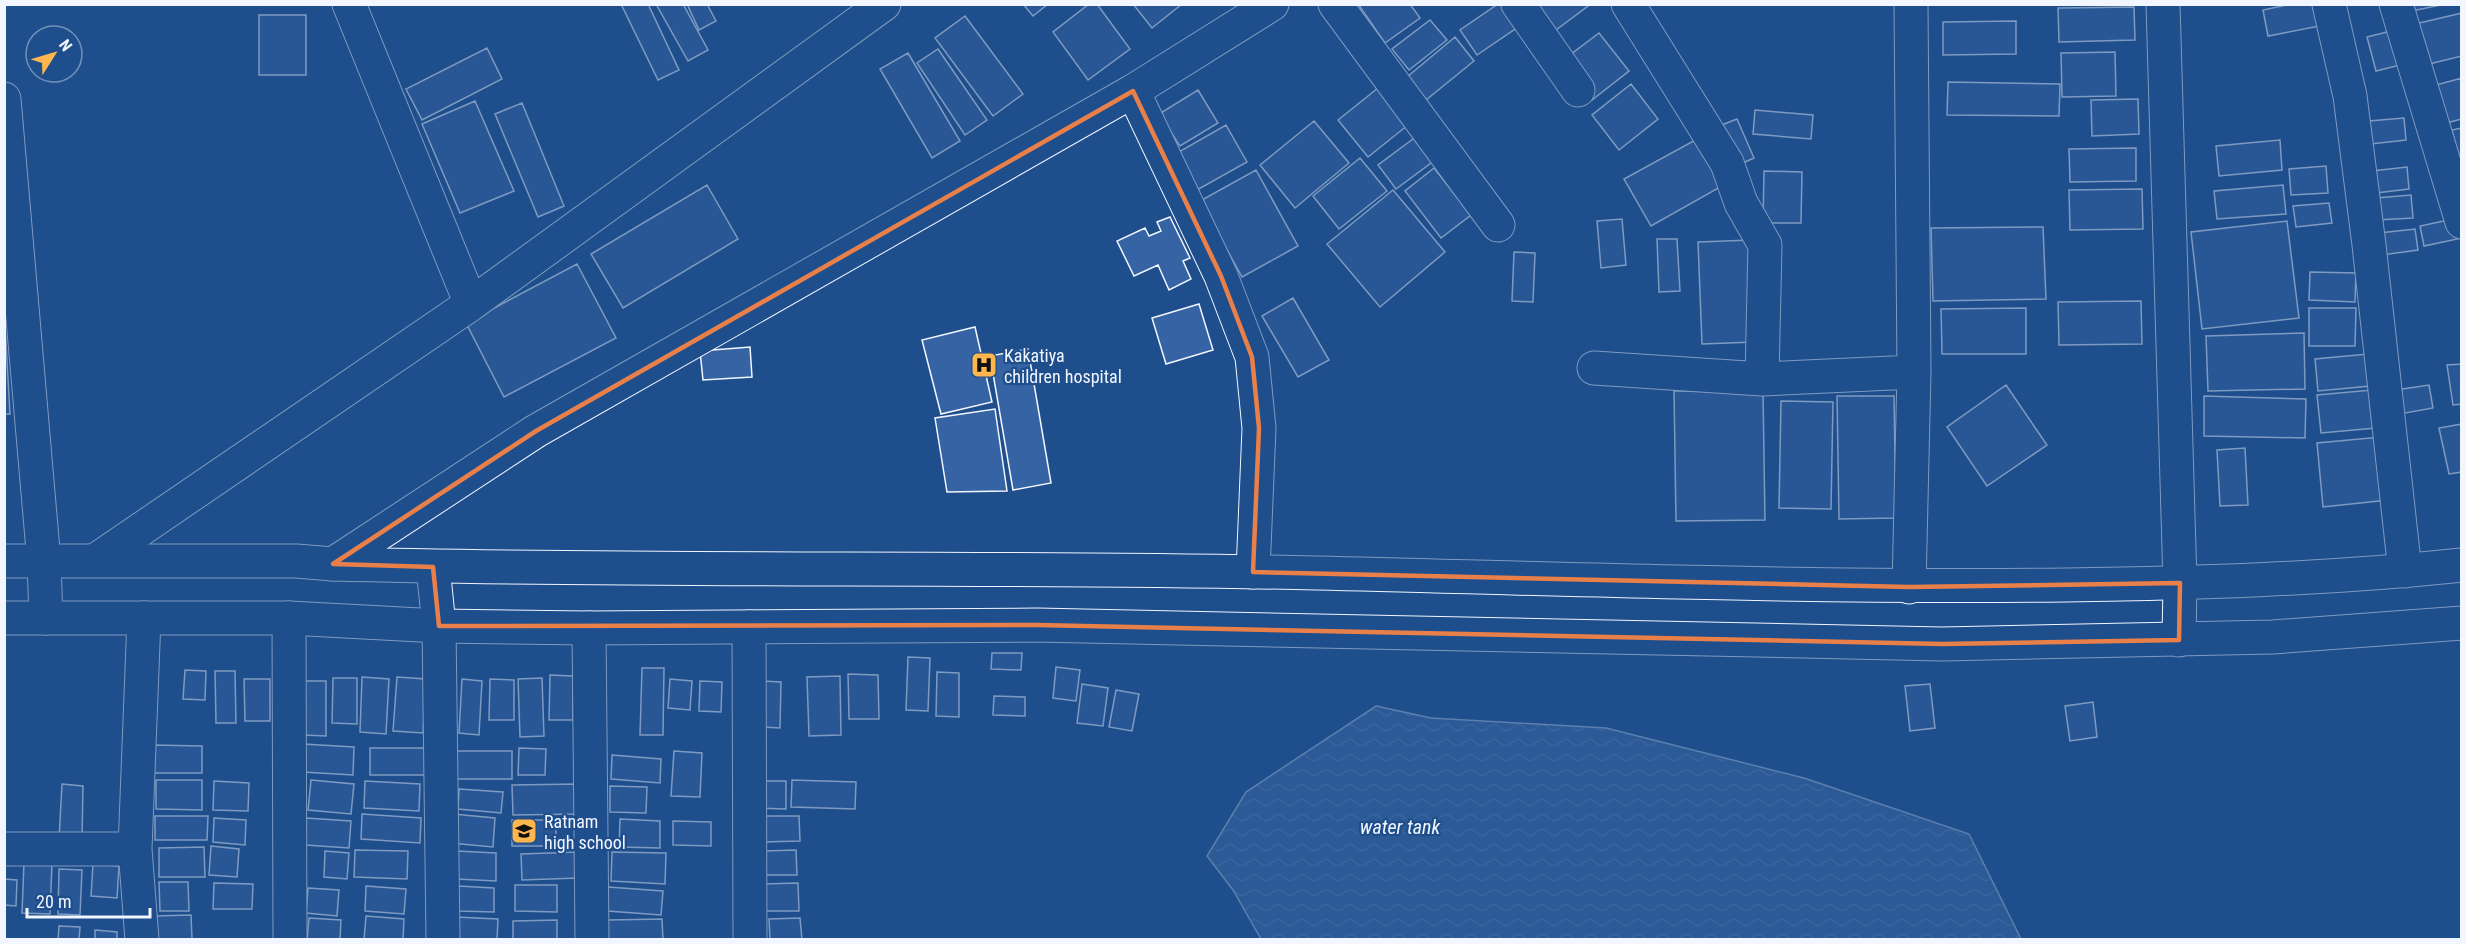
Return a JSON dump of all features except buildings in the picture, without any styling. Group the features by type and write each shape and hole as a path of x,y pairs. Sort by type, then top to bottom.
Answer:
{"street":[{"path":"349,4 471,304"},
{"path":"96,560 471,304 885,4"},
{"path":"333,564 536,432 1133,91 1272,4"},
{"path":"1335,4 1498,225"},
{"path":"1518,4 1578,90"},
{"path":"1628,4 1727,163 1741,203 1765,244 1761,379"},
{"path":"1908,587 1914,372 1911,4"},
{"path":"2163,4 2180,583 2179,640"},
{"path":"2329,4 2350,96 2405,571"},
{"path":"2396,4 2462,222"},
{"path":"1133,91 1221,276 1252,357 1258,428 1253,572"},
{"path":"4,99 44,562 46,618"},
{"path":"1594,368 1761,379 1914,372"},
{"path":"4,561 296,561 433,567 1253,572 1908,587 2180,583 2405,571 2462,565"},
{"path":"433,567 439,626 443,939"},
{"path":"4,618 289,618 439,626 1037,625 1942,644 2273,637 2462,623"},
{"path":"142,939 135,849 144,618"},
{"path":"289,618 290,939"},
{"path":"589,627 592,939"},
{"path":"749,627 750,939"},
{"path":"4,849 135,849"}],"highlighted area":[{"path":"1133,91 1221,276 1252,357 1259,428 1253,572 1909,587 2180,583 2179,640 1942,644 1037,625 439,626 433,567 333,564 536,431"}],"water":[{"name":"water tank","path":"1376,706 1431,718 1606,728 1804,778 1969,834 2021,939 1261,939 1233,890 1207,856 1246,792"}],"place":[{"name":"Kakatiya children hospital","path":"984,365"},
{"name":"Ratnam high school","path":"524,831"}]}
